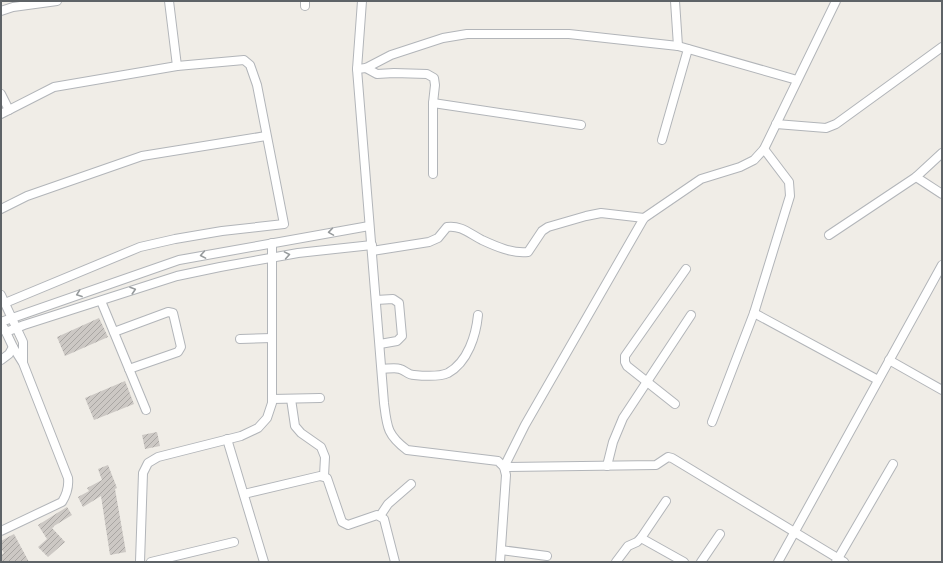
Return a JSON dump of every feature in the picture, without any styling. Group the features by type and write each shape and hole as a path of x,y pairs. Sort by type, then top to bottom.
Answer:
{"street":[{"path":"1,11 13,7 56,1"},
{"path":"168,1 177,66"},
{"path":"362,1 357,69 369,226 388,428 391,435 398,443 408,450 498,461 504,467 506,475 500,562"},
{"path":"675,1 678,46"},
{"path":"504,467 525,426 644,218 701,178 740,167 754,160 764,149 836,1"},
{"path":"357,69 366,68 391,55 444,38 467,34 568,34 688,48 797,80"},
{"path":"776,124 826,128 836,124 942,47"},
{"path":"662,140 688,48"},
{"path":"1,114 54,87 177,66 244,60 250,65 258,84 266,136 276,178 284,224 222,231 140,247 5,303"},
{"path":"366,68 377,74 427,74 434,78 433,174"},
{"path":"1,94 9,110"},
{"path":"433,103 581,125"},
{"path":"1,209 27,196 142,156 266,136"},
{"path":"712,422 754,314 790,196 789,182 764,149"},
{"path":"830,235 916,177 942,153"},
{"path":"916,177 942,194"},
{"path":"6,332 177,276 273,257 298,253 372,248 429,242 438,238 447,227 451,226 462,229 482,240 511,251 528,252 542,231 548,227 601,213 644,218"},
{"path":"1,532 62,502 67,494 68,478 23,363 1,322 179,260 369,226"},
{"path":"140,562 142,473 148,463 158,456 241,436 258,428 267,418 272,403 272,243"},
{"path":"778,562 793,532 942,265"},
{"path":"675,404 624,362 625,356 686,269"},
{"path":"1,294 23,342 23,363"},
{"path":"376,300 393,299 399,303 402,336 398,340 380,344"},
{"path":"101,300 146,410"},
{"path":"114,332 168,312 173,314 181,347 180,350 129,369"},
{"path":"754,314 878,380"},
{"path":"382,369 399,368 412,375 440,375 448,373 464,358 471,347 476,331 478,315"},
{"path":"606,466 617,429 691,315"},
{"path":"240,339 272,338"},
{"path":"1,360 9,354 14,347"},
{"path":"889,360 941,387"},
{"path":"272,399 320,398"},
{"path":"291,399 295,426 301,433 321,447 326,456 324,476 327,478 342,522 348,524 375,516 380,516 384,519 395,562"},
{"path":"227,439 264,562"},
{"path":"504,467 656,465 668,457 672,458 765,513 839,561 893,464"},
{"path":"244,494 324,476"},
{"path":"380,516 388,504 411,484"},
{"path":"616,562 628,546 637,542 641,538 666,501"},
{"path":"700,562 720,534"},
{"path":"641,538 684,562"},
{"path":"151,562 234,542"},
{"path":"501,550 547,556"}],"building":[{"path":"99,318 108,337 65,356 57,337"},
{"path":"125,381 134,404 94,420 85,398"},
{"path":"157,432 160,446 145,449 142,435"},
{"path":"108,465 117,488 115,489 126,552 110,555 101,496 83,507 78,497 89,491 87,488 102,480 98,469"},
{"path":"67,507 72,515 52,528 65,542 48,557 38,547 47,539 38,525"},
{"path":"14,534 29,562 1,562 1,555 4,553 1,548 1,541"}]}
